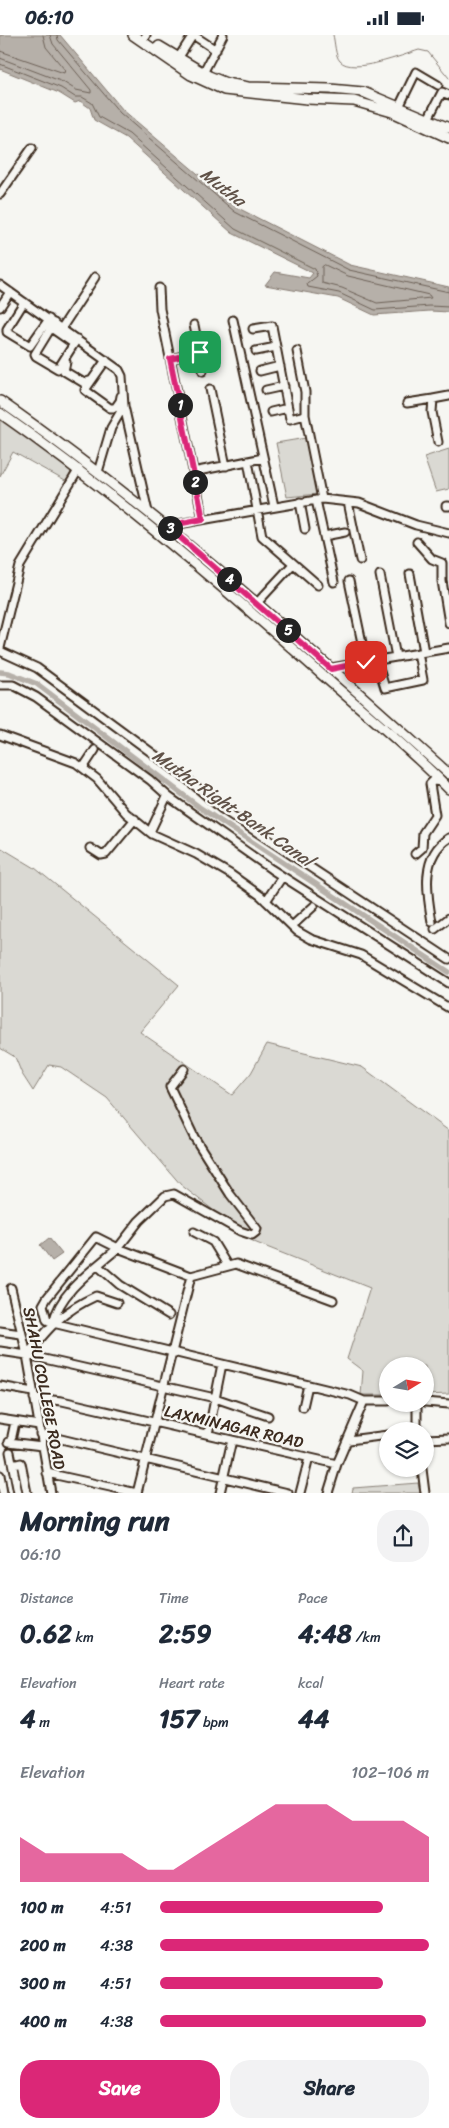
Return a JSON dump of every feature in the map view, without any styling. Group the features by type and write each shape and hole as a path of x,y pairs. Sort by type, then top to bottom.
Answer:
{"main road":[{"path":"133,35 230,87 351,90 363,92 449,128"},
{"path":"145,36 177,59 204,83 307,99 354,101 392,112 449,138"},
{"path":"0,401 98,472 167,526 257,603 449,774"},
{"path":"0,413 79,469 161,534 449,789"}],"street":[{"path":"177,59 193,35 216,50"},
{"path":"203,73 223,35"},
{"path":"399,107 416,71 438,85"},
{"path":"428,119 442,92 449,95"},
{"path":"0,194 32,148"},
{"path":"62,329 95,277"},
{"path":"159,288 160,309 203,519"},
{"path":"1,298 5,289"},
{"path":"5,289 104,362 116,372 121,400 112,409 85,390 104,362"},
{"path":"0,307 5,289"},
{"path":"23,302 7,329 14,336 30,346 51,324"},
{"path":"4,329 23,302"},
{"path":"233,320 274,506"},
{"path":"51,324 62,329 77,343"},
{"path":"51,324 34,354 36,356 58,369 77,343"},
{"path":"194,325 204,371"},
{"path":"253,329 272,326 290,419 305,415"},
{"path":"77,343 63,366 64,371 86,383 104,362"},
{"path":"256,351 276,347"},
{"path":"297,351 305,392 305,415 324,536 334,582"},
{"path":"170,359 200,352"},
{"path":"104,362 119,370 122,376 124,406 148,511"},
{"path":"260,371 280,366"},
{"path":"266,390 284,387"},
{"path":"210,389 226,466"},
{"path":"407,403 449,396"},
{"path":"433,399 432,412 438,442"},
{"path":"98,472 111,428 124,406"},
{"path":"271,412 288,408"},
{"path":"193,472 263,458"},
{"path":"248,461 262,537 318,585"},
{"path":"79,469 20,566 0,649 37,668 186,778 222,809 449,959"},
{"path":"161,534 167,526 256,509 319,500 359,503 416,525 449,533"},
{"path":"300,502 305,529"},
{"path":"348,502 360,561"},
{"path":"324,536 345,532"},
{"path":"417,542 428,556 442,563 442,581 449,623"},
{"path":"257,603 293,564"},
{"path":"380,660 378,665 385,688 423,680 410,574"},
{"path":"380,575 396,657"},
{"path":"349,581 366,662"},
{"path":"331,669 449,648"},
{"path":"0,685 13,685 36,697 150,780 167,796 282,877 449,983"},
{"path":"0,735 59,756 83,768 97,779 126,813 150,832 211,862 266,901 292,926 311,939 361,955 449,1008"},
{"path":"83,768 95,750"},
{"path":"415,854 422,848 423,833 435,815 430,784 433,781 442,782"},
{"path":"150,832 167,796"},
{"path":"90,848 101,855 106,854 135,819"},
{"path":"449,839 437,849 428,874 428,898 433,926 449,918"},
{"path":"266,901 282,877"},
{"path":"292,926 314,906"},
{"path":"53,1323 56,1310 64,1297 118,1248 140,1221 165,1196 170,1194 181,1198 240,1231 252,1235 256,1232 257,1229 230,1194 194,1137 170,1087 184,1069"},
{"path":"194,1232 213,1242 228,1265"},
{"path":"333,1300 236,1264 191,1276 118,1248 96,1237 71,1271 52,1291 43,1305 45,1317 53,1323 308,1385 364,1401 379,1401"},
{"path":"98,1266 120,1285 169,1315"},
{"path":"47,1473 137,1493 191,1276"},
{"name":"SHAHU COLLEGE ROAD","path":"11,1288 21,1334 28,1355 50,1493"},
{"path":"28,1355 53,1323 66,1312 96,1296 117,1303"},
{"path":"0,1331 21,1334"},
{"path":"0,1351 28,1355 215,1398 268,1416"},
{"path":"208,1434 222,1364"},
{"path":"303,1407 308,1385"},
{"name":"LAXMINAGAR ROAD","path":"0,1386 337,1464"},
{"path":"328,1493 337,1464 349,1440 359,1409 364,1401"},
{"path":"434,1403 449,1404"},
{"path":"0,1419 39,1425"},
{"path":"15,1422 10,1439 42,1446"},
{"path":"40,1434 288,1493"},
{"path":"349,1440 379,1436"},
{"path":"434,1438 449,1437"},
{"path":"220,1493 232,1440"},
{"path":"10,1452 18,1493"},
{"path":"300,1493 310,1458"},
{"path":"13,1465 21,1463 27,1493"},
{"path":"0,1475 3,1493"},
{"path":"423,1477 425,1493"}],"shaded area":[{"path":"0,418 73,467 67,482 13,452 0,476"},
{"path":"306,438 318,494 287,497 276,443"},
{"path":"449,449 449,489 436,492 424,457"},
{"path":"0,847 35,868 179,985 140,1032 232,1095 251,1073 267,1044 362,1067 449,1131 449,1394 434,1395 434,1357 379,1357 379,1395 361,1395 363,1371 347,1359 370,1288 254,1242 181,1185 107,1098 61,1067 49,1065 33,1091 22,1074 15,1057 0,1048"},
{"path":"418,1483 420,1493 352,1493 353,1488"}],"water":[{"path":"0,35 60,35 123,110 238,208 350,265 449,287 449,312 430,311 374,315 338,298 265,285 275,272 309,278 313,273 232,233 126,138 94,120 90,108 80,101 75,103 59,93 0,69"},
{"path":"49,1238 62,1254 52,1261 40,1245"}],"waterway":[{"path":"333,35 338,59 346,65 355,66 378,63 419,50 428,52 449,78"},
{"name":"Mutha Right Bank Canal","path":"0,672 9,673 37,684 199,807 449,972"}],"route":[{"path":"200,352 170,359 203,519 167,526 331,669 366,662"}],"water label":[{"name":"Mutha","path":"223,187"}]}
